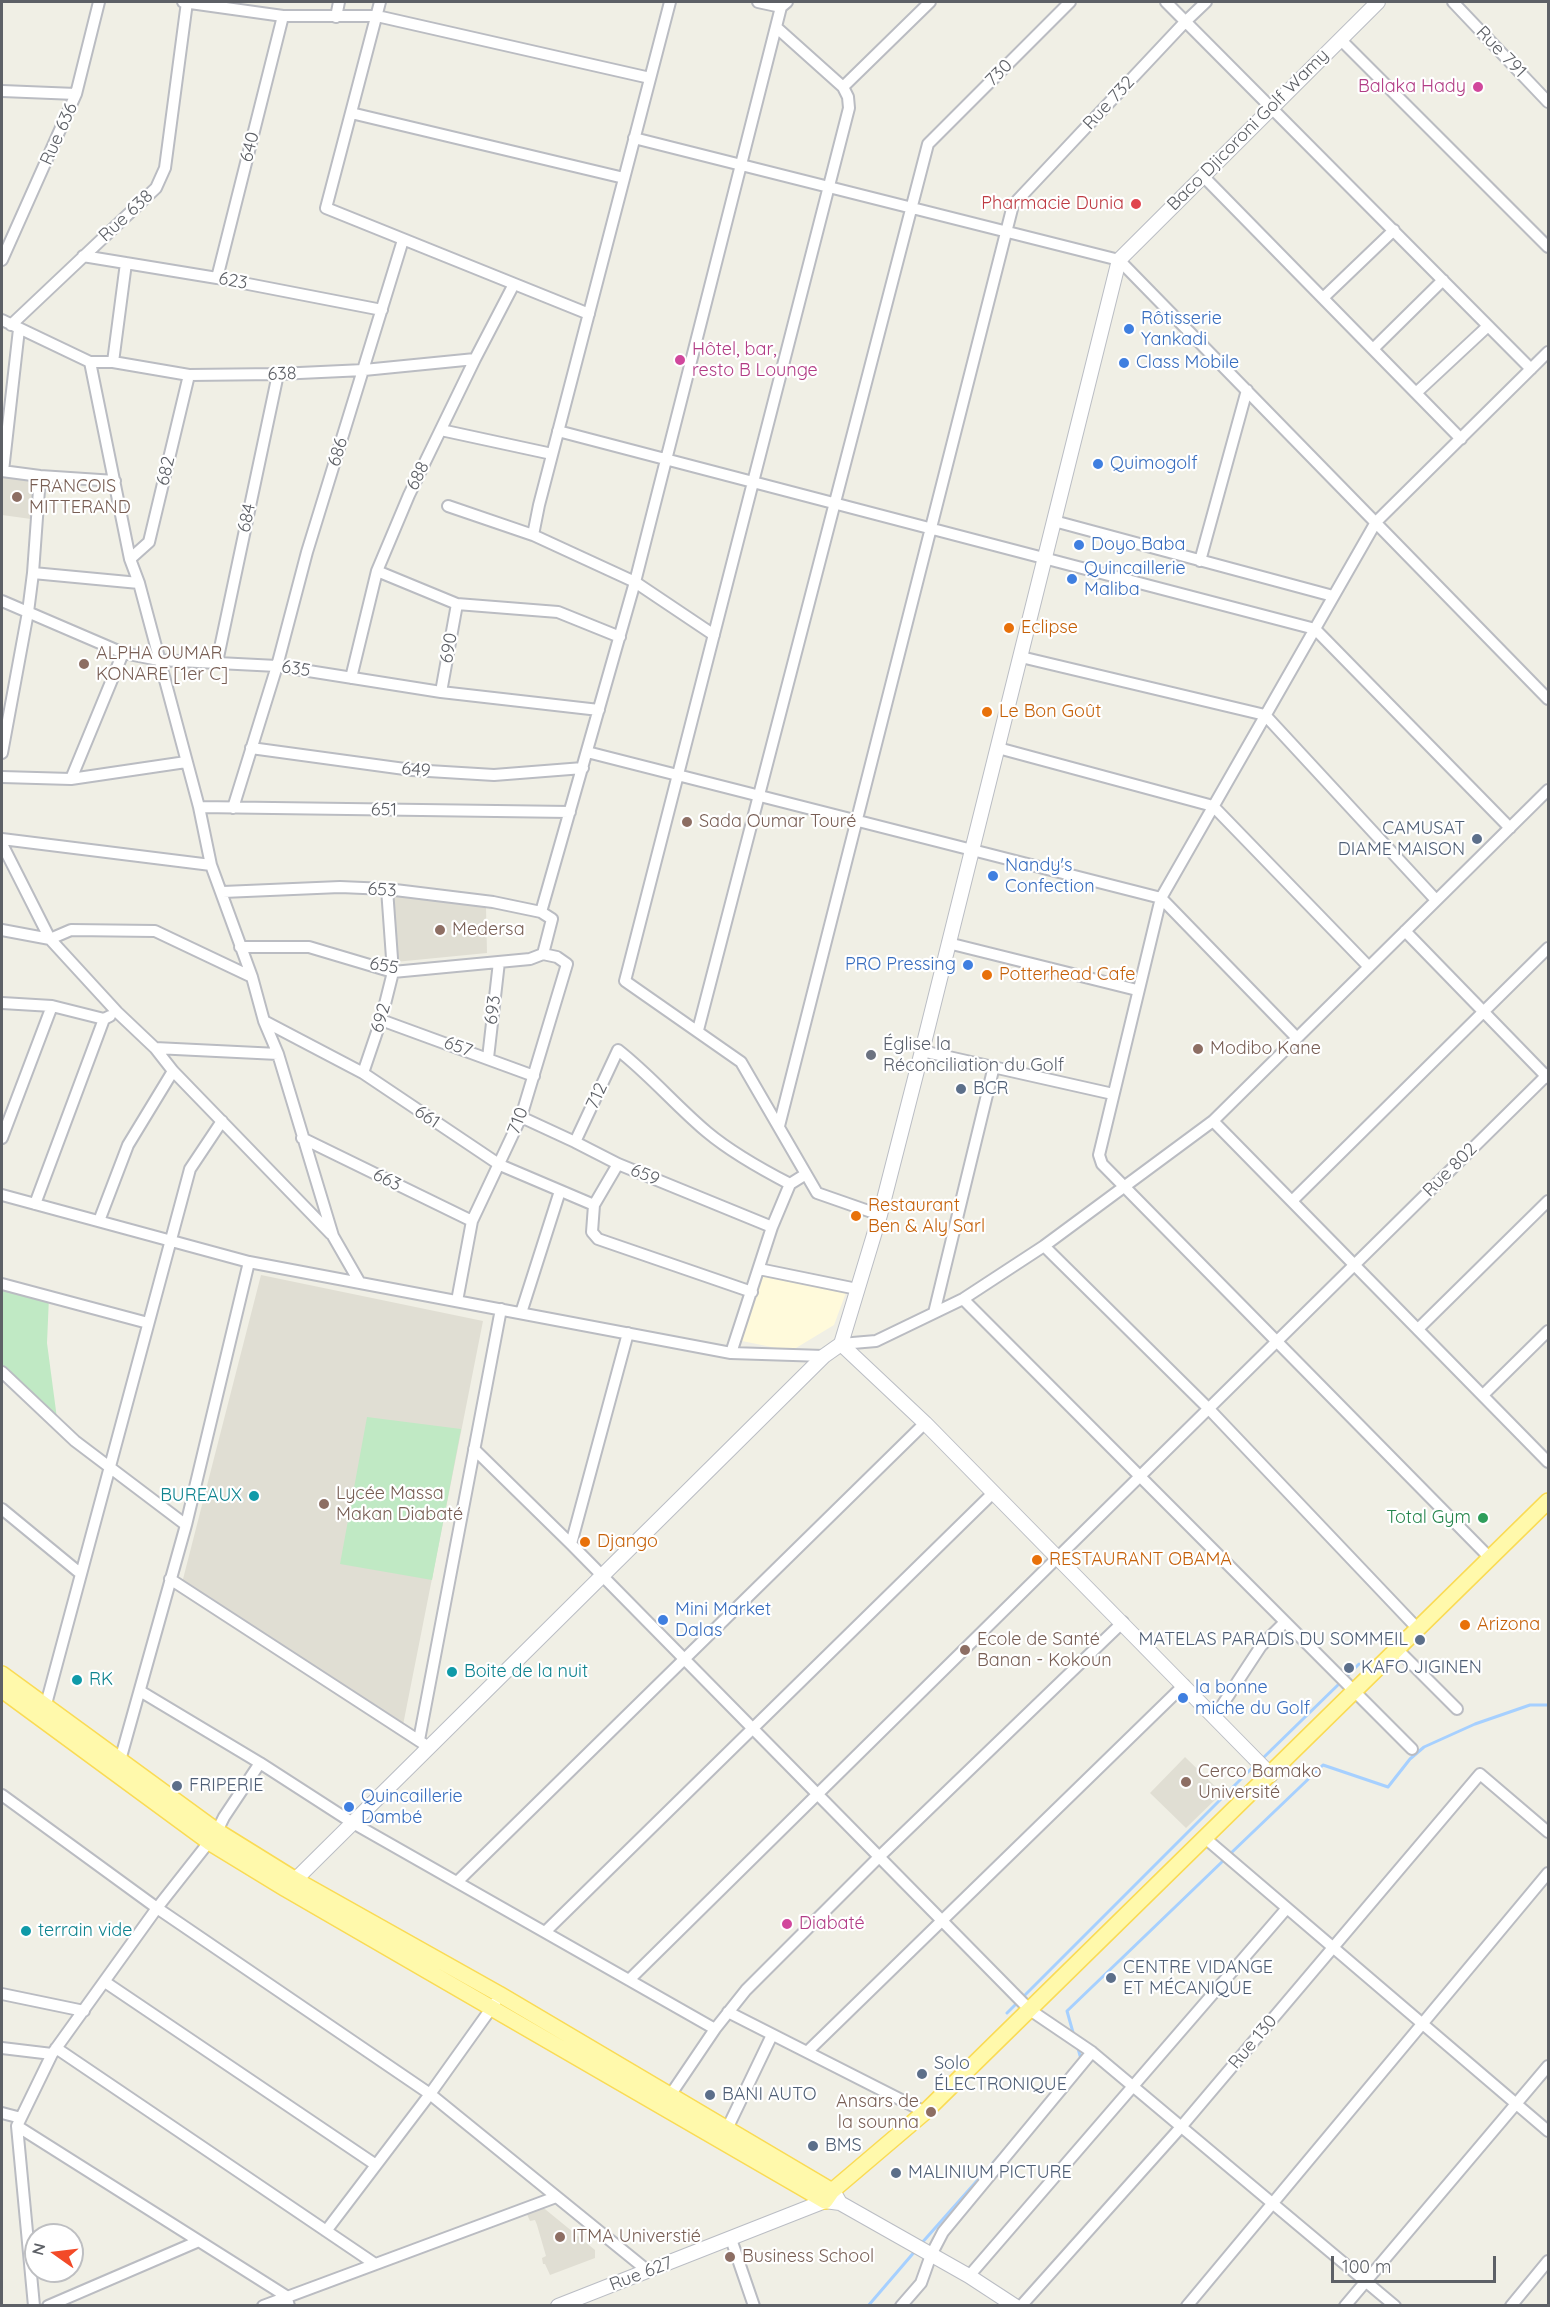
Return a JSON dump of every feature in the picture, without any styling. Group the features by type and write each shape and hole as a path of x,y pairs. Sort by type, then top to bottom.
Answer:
{"main road":[{"path":"832,2198 1030,2010 1548,1501"},
{"path":"2,1674 117,1767"},
{"path":"2,1690 117,1767 213,1836 492,2009 666,2102 832,2198"},
{"path":"291,1884 499,1994 666,2102 727,2129 832,2198"}],"street":[{"name":"Rue 636","path":"2,260 76,94 99,2"},
{"path":"186,2 261,15 376,16 650,78"},
{"name":"Rue 638","path":"10,325 156,188 162,179 186,2"},
{"path":"261,15 263,2"},
{"path":"336,17 339,2"},
{"path":"380,2 326,208 589,314"},
{"path":"533,535 670,2"},
{"path":"543,954 552,920 541,912 635,582 776,27 784,4 758,2"},
{"path":"843,87 930,2"},
{"name":"730","path":"912,208 928,144 1070,2"},
{"path":"1166,2 1272,106 1531,369"},
{"name":"Rue 732","path":"1007,231 1013,205 1206,2"},
{"name":"Baco Djicoroni Golf Wamy","path":"1119,260 1378,2"},
{"name":"Rue 791","path":"1453,2 1548,102"},
{"name":"640","path":"217,278 283,16"},
{"path":"776,27 843,87 848,97 849,108 625,981 741,1062 817,1193 880,1215"},
{"path":"1340,39 1548,247"},
{"path":"2,91 76,94"},
{"path":"351,113 624,178"},
{"path":"634,138 1119,260 1548,699"},
{"path":"1203,176 1461,439"},
{"path":"698,1030 912,208"},
{"path":"1323,298 1394,230"},
{"path":"779,1126 1007,231"},
{"name":"686","path":"233,808 277,666 311,540 403,240"},
{"name":"623","path":"83,256 217,278 381,310"},
{"path":"841,1344 880,1215 1119,260"},
{"path":"114,362 126,263"},
{"path":"1373,349 1443,280"},
{"name":"688","path":"351,678 377,571 409,495 514,284"},
{"path":"115,481 2,471 10,325 90,363 115,481 130,559 139,584 199,807 211,865 223,892 252,977 264,1021 278,1054 333,1236 360,1283"},
{"path":"1416,393 1488,326"},
{"path":"1490,1558 1102,1164 1099,1155 1161,898 1376,522 1548,352"},
{"name":"638","path":"90,363 114,362 189,375 364,370 475,359"},
{"name":"684","path":"217,662 278,374"},
{"name":"682","path":"130,559 149,542 189,375"},
{"path":"1200,561 1247,390"},
{"path":"441,430 552,454"},
{"path":"558,431 1315,629 1510,828"},
{"path":"2,753 28,612 40,476"},
{"path":"448,506 533,535 635,582 714,635"},
{"path":"1054,521 1333,596"},
{"path":"377,571 457,604 558,612 620,637"},
{"path":"33,573 139,584"},
{"name":"635","path":"2,601 123,653 159,660 277,666 441,692 599,710"},
{"name":"690","path":"441,692 457,604"},
{"path":"71,779 123,653"},
{"path":"1021,657 1265,715 1436,900"},
{"name":"649","path":"251,748 412,770 494,775 583,768"},
{"path":"998,748 1213,806 1369,967"},
{"path":"587,752 1161,898 1297,1038"},
{"path":"2,777 71,779 186,762"},
{"path":"291,1884 353,1823 424,1744 602,1576 824,1356 841,1344 876,1341 963,1299 1044,1246 1213,1121 1548,790"},
{"name":"651","path":"199,807 570,812"},
{"path":"2,839 211,865"},
{"path":"2,844 50,939 117,1012 155,1048 173,1071 333,1236"},
{"name":"653","path":"223,892 340,887 387,889 493,902 541,912"},
{"name":"692","path":"363,1073 381,1020 393,972 387,889"},
{"path":"2,930 50,939 71,930 155,931 252,977"},
{"path":"1405,931 1548,1076"},
{"path":"948,944 1137,990"},
{"name":"655","path":"240,947 309,947 393,972 530,960 543,954"},
{"path":"1292,1201 1548,948"},
{"name":"710","path":"457,1301 472,1221 521,1117 567,964 557,957 543,954"},
{"name":"693","path":"488,1058 499,962"},
{"path":"2,1003 52,1006 104,1019"},
{"path":"2,1138 52,1006"},
{"path":"34,1204 104,1019 117,1012"},
{"name":"657","path":"381,1020 534,1076"},
{"name":"661","path":"264,1021 363,1073 500,1165 594,1205"},
{"path":"155,1048 278,1054"},
{"name":"712","path":"575,1142 618,1050 637,1064 709,1134 753,1164 790,1184"},
{"path":"922,1051 1113,1094"},
{"path":"934,1313 994,1066"},
{"path":"99,1221 128,1145 173,1071"},
{"name":"Rue 802","path":"629,1980 1548,1076"},
{"name":"659","path":"521,1117 618,1164 772,1227"},
{"path":"45,1707 190,1169 222,1121"},
{"path":"1213,1121 1548,1462"},
{"name":"663","path":"302,1138 472,1221"},
{"path":"618,1164 594,1205 592,1232 598,1239 752,1292"},
{"path":"731,1353 772,1227 790,1184 806,1174"},
{"path":"521,1313 560,1191"},
{"path":"2,1195 249,1262 731,1353 824,1356"},
{"path":"1418,1329 1548,1201"},
{"path":"1044,1246 1208,1408 1418,1629"},
{"path":"117,1767 186,1525 249,1262"},
{"path":"759,1269 857,1289"},
{"path":"2,1284 148,1323"},
{"path":"963,1299 1412,1749"},
{"path":"424,1744 474,1449 501,1309"},
{"path":"1483,1395 1548,1331"},
{"path":"571,1544 628,1333"},
{"path":"841,1344 925,1423 1058,1556 1270,1775"},
{"path":"2,1372 75,1441 186,1525"},
{"path":"457,1882 925,1423"},
{"path":"474,1449 571,1544 1030,2010 1092,2052 1395,2306"},
{"path":"545,1932 993,1493"},
{"path":"2,1509 81,1574"},
{"path":"170,1579 424,1744"},
{"path":"666,2102 715,2029 746,1990 879,1857 1123,1622"},
{"path":"1215,1716 1261,1646 1285,1622"},
{"path":"1397,1649 1457,1708"},
{"path":"807,2052 1184,1685"},
{"path":"140,1691 260,1763 353,1823 715,2029"},
{"path":"34,2306 19,2122 54,2051 157,1908 213,1836 260,1763"},
{"name":"Rue 130","path":"1021,2306 1181,2127 1480,1774 1548,1832"},
{"path":"2,1795 157,1908 430,2094 648,2271"},
{"path":"1205,1838 1548,2132"},
{"path":"1187,2306 1548,1873"},
{"path":"969,2276 1287,1908"},
{"path":"105,1982 376,2165"},
{"path":"2,1994 84,2011"},
{"path":"326,2231 430,2094 492,2009 499,1994"},
{"path":"728,2012 925,2112"},
{"path":"727,2129 772,2034"},
{"path":"2,2048 54,2051 375,2264"},
{"path":"901,2306 921,2283 925,2252 1092,2052"},
{"path":"1345,2306 1548,2066"},
{"path":"2,2113 19,2122 288,2301"},
{"path":"263,2306 288,2301 375,2264 556,2197"},
{"path":"832,2198 969,2276 1015,2306"},
{"name":"Rue 627","path":"558,2306 731,2240 832,2198"},
{"path":"731,2240 754,2306"},
{"path":"48,2306 200,2241"},
{"path":"1511,2306 1548,2261"}],"shaded area":[{"name":"FRANCOIS MITTERAND","path":"2,476 35,479 31,519 2,515"},
{"name":"Medersa","path":"391,891 486,907 487,953 395,962"},
{"path":"762,1272 847,1290 834,1325 791,1351 742,1341"},
{"name":"Lycée Massa Makan Diabaté","path":"261,1275 483,1321 403,1725 182,1583"},
{"name":"Cerco Bamako Université","path":"1185,1757 1222,1793 1186,1828 1150,1793"},
{"name":"ITMA Universtié","path":"540,2205 595,2250 595,2258 550,2275 543,2264 542,2258 546,2256 537,2225 535,2220 530,2221 526,2212"}],"green space":[{"path":"2,1284 49,1297 47,1343 58,1426 2,1370"},
{"path":"367,1417 461,1429 432,1580 340,1564"}],"waterway":[{"path":"1346,1677 1359,1664"},
{"path":"1262,1759 1341,1682"},
{"path":"1230,1854 1323,1765 1388,1787 1410,1759 1424,1747 1475,1724 1530,1705 1548,1705"},
{"path":"1007,2013 1255,1765"},
{"path":"1074,2036 1067,2011 1225,1859"},
{"path":"1077,2045 1081,2059"},
{"path":"920,2245 999,2156"},
{"path":"868,2306 916,2250"}],"place":[{"name":"Balaka Hady","path":"1478,87"},
{"name":"Pharmacie Dunia","path":"1136,204"},
{"name":"Rôtisserie Yankadi","path":"1129,329"},
{"name":"Hôtel, bar, resto B Lounge","path":"680,360"},
{"name":"Class Mobile","path":"1124,363"},
{"name":"Quimogolf","path":"1098,464"},
{"name":"FRANCOIS MITTERAND","path":"17,497"},
{"name":"Doyo Baba","path":"1079,545"},
{"name":"Quincaillerie Maliba","path":"1072,579"},
{"name":"Eclipse","path":"1009,628"},
{"name":"ALPHA OUMAR KONARE [1er C]","path":"84,664"},
{"name":"Le Bon Goût","path":"987,712"},
{"name":"Sada Oumar Touré","path":"687,822"},
{"name":"CAMUSAT DIAME MAISON","path":"1477,839"},
{"name":"Nandy's Confection","path":"993,876"},
{"name":"Medersa","path":"440,930"},
{"name":"PRO Pressing","path":"968,965"},
{"name":"Potterhead Cafe","path":"987,975"},
{"name":"Modibo Kane","path":"1198,1049"},
{"name":"Église la Réconciliation du Golf","path":"871,1055"},
{"name":"BCR","path":"961,1089"},
{"name":"Restaurant Ben & Aly Sarl","path":"856,1216"},
{"name":"BUREAUX","path":"254,1496"},
{"name":"Lycée Massa Makan Diabaté","path":"324,1504"},
{"name":"Total Gym","path":"1483,1518"},
{"name":"Django","path":"585,1542"},
{"name":"RESTAURANT OBAMA","path":"1037,1560"},
{"name":"Mini Market Dalas","path":"663,1620"},
{"name":"Arizona","path":"1465,1625"},
{"name":"MATELAS PARADIS DU SOMMEIL","path":"1420,1640"},
{"name":"Ecole de Santé Banan - Kokoun","path":"965,1650"},
{"name":"KAFO JIGINEN","path":"1349,1668"},
{"name":"Boite de la nuit","path":"452,1672"},
{"name":"RK","path":"77,1680"},
{"name":"la bonne miche du Golf","path":"1183,1698"},
{"name":"Cerco Bamako Université","path":"1186,1782"},
{"name":"FRIPERIE","path":"177,1786"},
{"name":"Quincaillerie Dambé","path":"349,1807"},
{"name":"Diabaté","path":"787,1924"},
{"name":"terrain vide","path":"26,1931"},
{"name":"CENTRE VIDANGE ET MÉCANIQUE","path":"1111,1978"},
{"name":"Solo ÉLECTRONIQUE","path":"922,2074"},
{"name":"BANI AUTO","path":"710,2095"},
{"name":"Ansars de la sounna","path":"931,2112"},
{"name":"BMS","path":"813,2146"},
{"name":"MALINIUM PICTURE","path":"896,2173"},
{"name":"ITMA Universtié","path":"560,2237"},
{"name":"Business School","path":"730,2257"}]}
